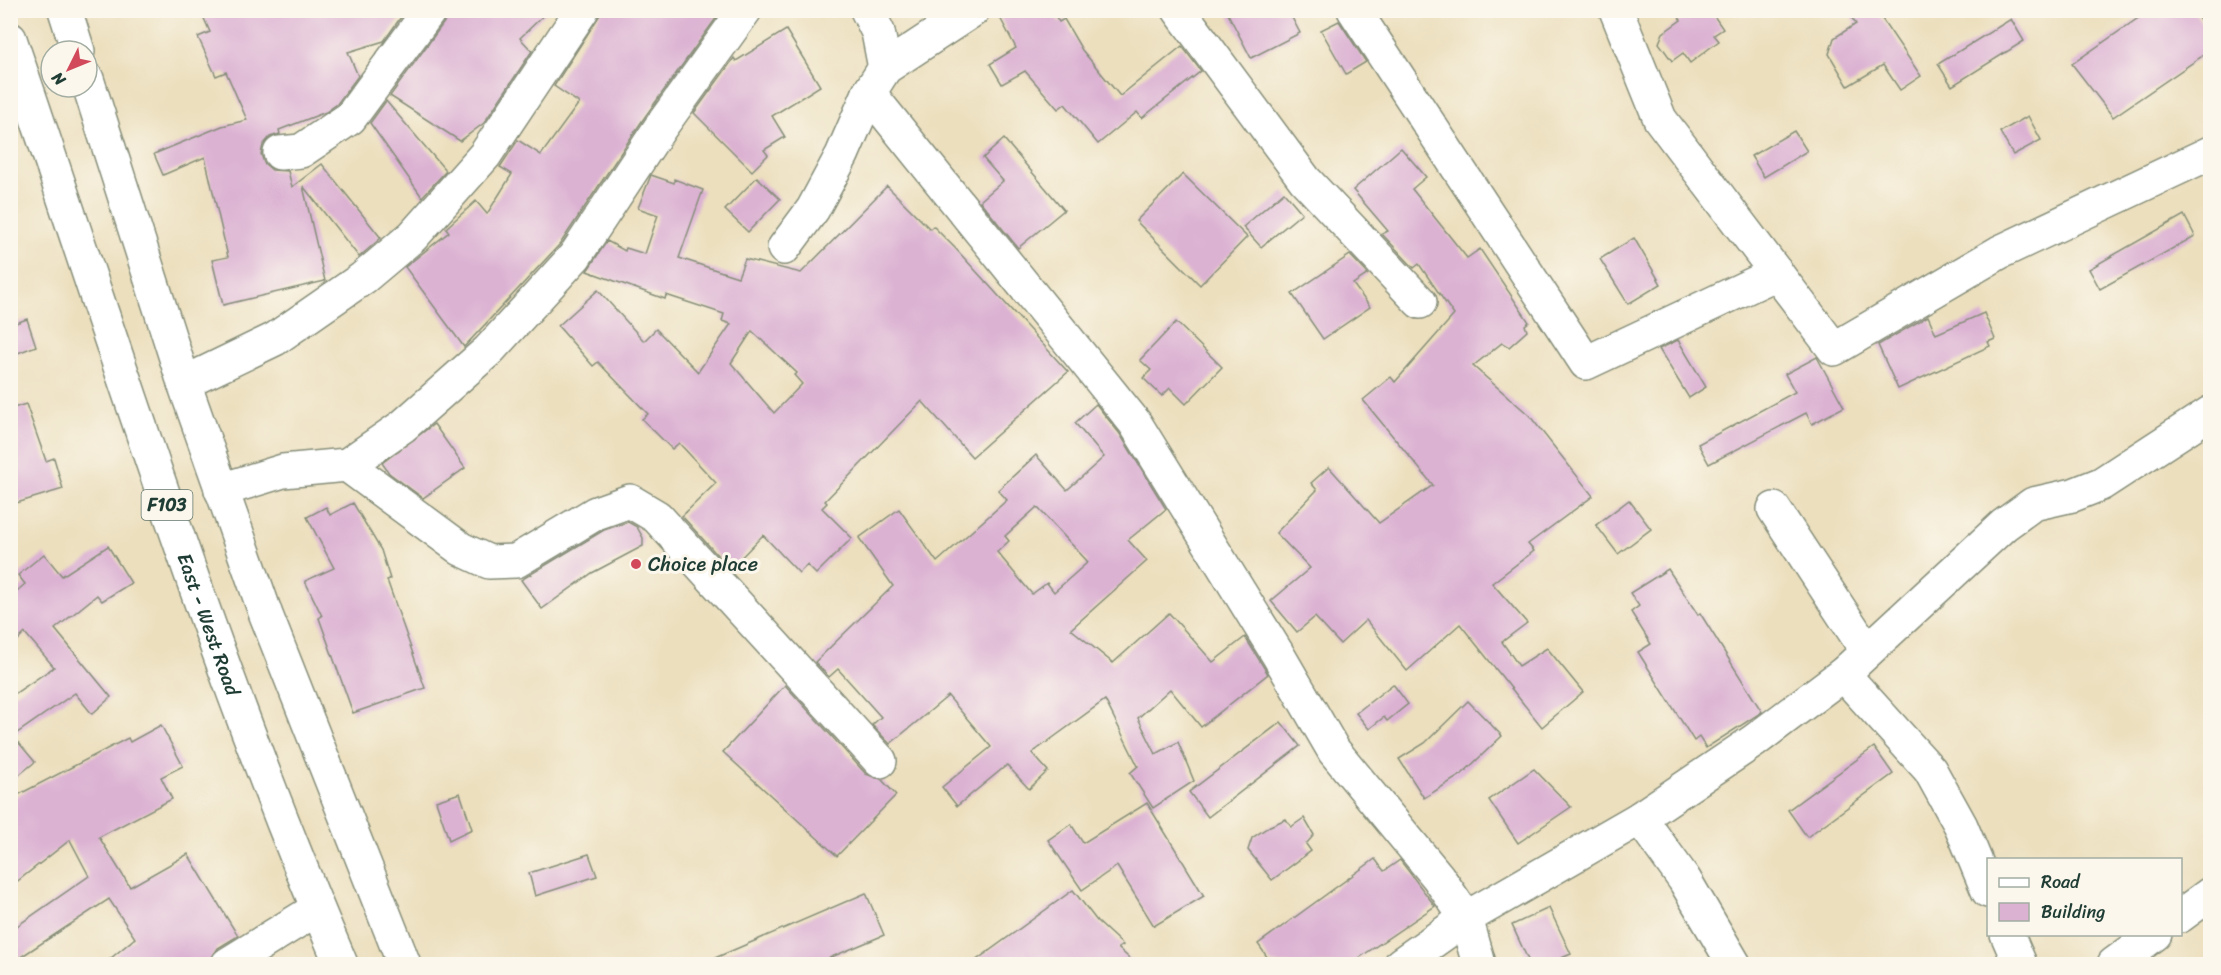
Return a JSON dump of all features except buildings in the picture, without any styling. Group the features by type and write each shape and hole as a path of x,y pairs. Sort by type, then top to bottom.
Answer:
{"street":[{"path":"65,10 74,39"},
{"path":"280,153 300,151 350,118 430,10"},
{"path":"184,383 276,339 363,279 413,236 485,155 582,10"},
{"path":"221,490 283,471 346,465 403,426 489,350 575,256 660,128 745,10"},
{"path":"784,249 813,209 842,155 877,80 878,32 867,10"},
{"path":"877,80 973,10"},
{"path":"1179,10 1305,180 1420,302"},
{"path":"1354,10 1587,363 1777,273"},
{"path":"1616,10 1660,119 1834,349 2000,252 2211,153"},
{"name":"East - West Road","path":"10,39 128,384 190,574 341,964"},
{"path":"877,80 1135,423 1277,653 1334,751 1438,877 1466,918 1479,964"},
{"name":"F103","path":"93,99 184,383 221,490 266,615 404,964"},
{"path":"1401,964 1466,918 1640,818 1725,761 1843,674 2004,525 2033,504 2073,495 2101,484 2211,413"},
{"path":"346,465 461,549 489,562 516,561 596,513 630,501 657,517 880,761"},
{"path":"1774,509 1867,651"},
{"path":"1843,674 1930,770 1961,826 1987,886"},
{"path":"1640,818 1683,879 1734,964"},
{"path":"2182,915 2211,894"},
{"path":"228,964 318,909"},
{"path":"2008,936 2020,964"},
{"path":"2114,964 2152,936"}],"place":[{"name":"Choice place","path":"636,564"}]}
